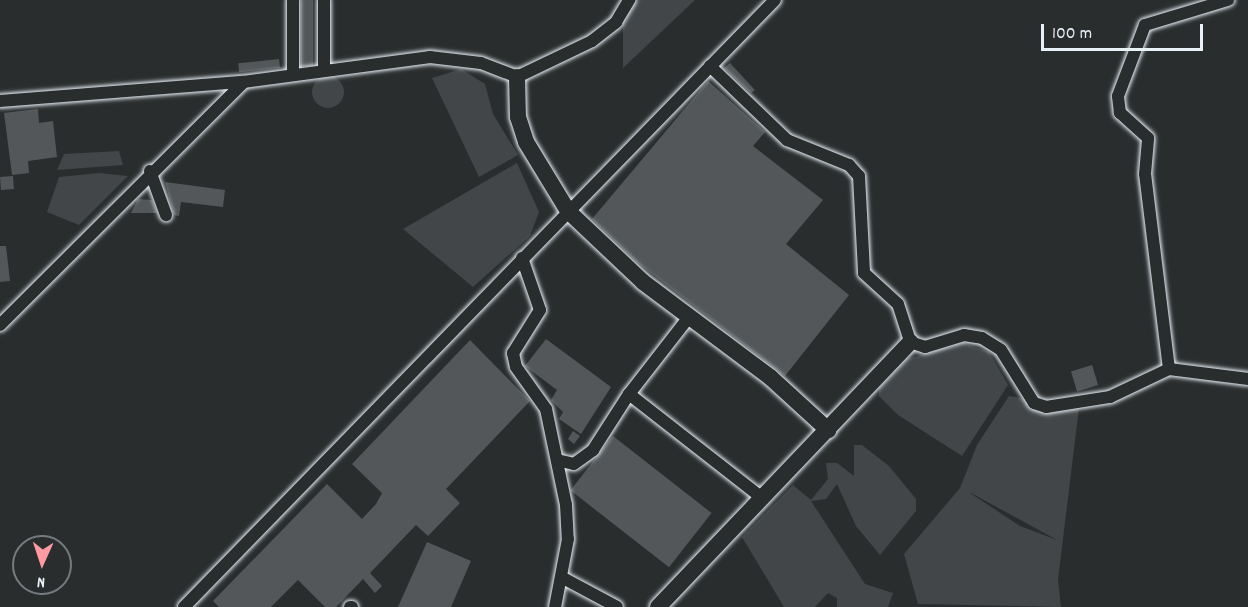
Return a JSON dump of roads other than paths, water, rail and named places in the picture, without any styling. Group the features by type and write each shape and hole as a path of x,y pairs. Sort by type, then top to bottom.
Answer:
{"street":[{"path":"293,0 293,73"},
{"path":"324,0 324,69"},
{"path":"0,101 243,82 293,73 430,57 481,63 517,77 592,41 616,22 629,0"},
{"path":"184,607 775,0"},
{"path":"1169,369 1145,174 1148,138 1120,113 1118,96 1145,25 1228,0"},
{"path":"710,66 787,140 849,165 859,176 864,273 898,303 910,342"},
{"path":"517,77 518,117 526,141 568,211 689,318 770,377 828,430"},
{"path":"0,326 150,171 243,82"},
{"path":"150,171 166,216"},
{"path":"522,258 540,310 513,353 516,367 546,409 557,460 567,528 563,578 555,607"},
{"path":"557,460 574,464 593,450 629,394 689,318"},
{"path":"910,342 925,347 964,336 982,338 1001,350 1034,403 1046,407 1110,397 1169,369 1248,379"},
{"path":"658,607 910,342"},
{"path":"629,394 762,498"},
{"path":"563,578 617,607"}]}
